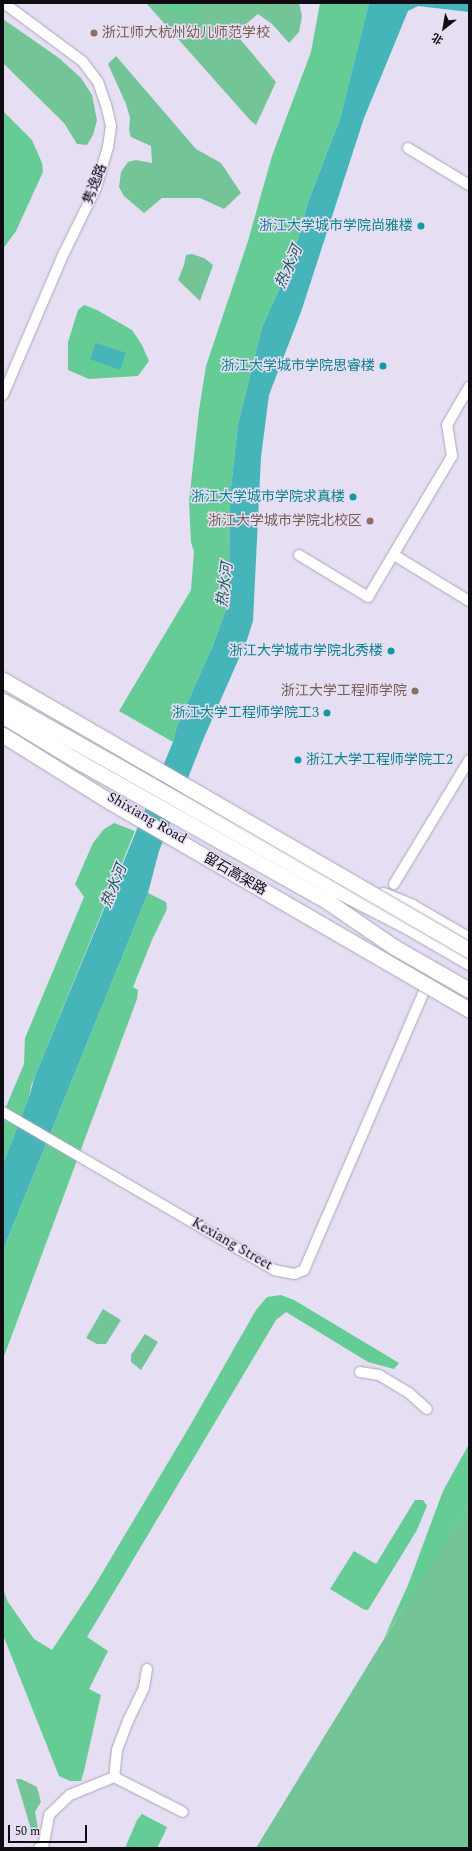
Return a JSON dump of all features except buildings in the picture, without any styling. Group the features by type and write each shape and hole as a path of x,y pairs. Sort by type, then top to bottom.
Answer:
{"highway":[{"path":"3,679 469,950"},
{"name":"留石高架路","path":"3,701 234,840 394,947 469,990"},
{"name":"留石高架路","path":"3,716 81,763 337,890 407,926 469,962"},
{"name":"留石高架路","path":"3,737 109,801 469,1010"},
{"path":"407,926 469,954"},
{"path":"394,947 469,1006"}],"main road":[{"path":"3,679 36,702 338,876 412,906 469,939"},
{"name":"Shixiang Road","path":"3,737 328,921 378,964 469,1018"}],"street":[{"name":"隽逸路","path":"3,395 64,253 96,188 108,147 111,126 98,82 82,61 4,3"},
{"path":"408,148 469,186"},
{"path":"299,555 368,597 452,456 447,425 469,387"},
{"path":"394,555 469,601"},
{"path":"394,884 469,760"},
{"name":"Kexiang Street","path":"3,1112 274,1270 295,1274 304,1270 424,991"},
{"path":"360,1372 378,1375 409,1393 426,1409"},
{"path":"114,1777 117,1750 128,1721 144,1688 147,1669"},
{"path":"39,1848 43,1847 49,1815 70,1795 114,1777 182,1812"}],"shaded area":[{"path":"163,3 213,3 199,6 190,17 167,10"},
{"path":"299,3 302,16 299,32 289,43 272,24 258,14 235,33 276,82 256,125 147,4"},
{"path":"320,3 369,3 340,119 308,202 292,261 262,327 238,424 230,496 229,584 226,609 213,645 177,726 173,742 119,711 191,590 194,552 191,542 189,501 199,410 206,366 248,241 272,156 311,52"},
{"path":"3,19 59,58 81,78 92,95 97,120 93,135 87,145 77,144 64,123 3,63"},
{"path":"116,56 196,149 221,163 241,193 224,209 200,198 162,198 144,213 124,196 119,187 121,172 128,162 136,160 152,163 151,146 131,137 129,130 130,118 126,104 108,64"},
{"path":"3,111 32,140 42,163 43,172 16,231 3,249"},
{"path":"192,254 204,258 213,265 200,301 178,280 186,255"},
{"path":"84,305 97,310 132,330 142,345 149,361 138,376 89,379 68,370 68,342 78,310"},
{"path":"114,823 135,831 31,1086 29,1097 3,1164 3,1114 24,1064 25,1038 84,897 75,884 93,843 104,829"},
{"path":"148,893 166,902 167,909 152,940 133,987 138,990 137,999 3,1359 3,1250"},
{"path":"281,1295 294,1300 399,1363 394,1369 368,1362 286,1312 276,1320 87,1637 108,1651 89,1689 101,1695 84,1771 81,1781 70,1781 59,1776 3,1635 3,1589 8,1602 34,1639 52,1650 95,1585 191,1424 256,1310 267,1297"},
{"path":"103,1309 121,1320 106,1344 97,1344 86,1338"},
{"path":"145,1334 158,1342 141,1370 131,1362 131,1355"},
{"path":"469,1444 469,1505 384,1638 408,1585 443,1491"},
{"path":"415,1500 423,1500 427,1506 417,1530 368,1610 363,1609 330,1589 354,1551 376,1564"},
{"path":"469,1505 469,1848 256,1848 422,1577"},
{"path":"16,1779 21,1779 37,1787 41,1802 35,1812 39,1835 33,1836"},
{"path":"142,1814 167,1827 157,1848 125,1848 137,1820"}],"water":[{"name":"热水河","path":"369,3 469,3 469,12 418,6 408,11 364,118 301,312 269,395 261,457 253,621 247,640 203,740 159,851 148,893 3,1250 3,1164 29,1097 35,1076 173,742 177,726 213,645 226,609 229,584 230,496 238,424 262,327 292,261 308,202 340,119"},
{"path":"96,343 126,353 120,370 90,359"}],"place":[{"name":"浙江师大杭州幼儿师范学校","path":"94,33"},
{"name":"浙江大学城市学院尚雅楼","path":"421,226"},
{"name":"浙江大学城市学院思睿楼","path":"383,366"},
{"name":"浙江大学城市学院求真楼","path":"353,497"},
{"name":"浙江大学城市学院北校区","path":"370,521"},
{"name":"浙江大学城市学院北秀楼","path":"391,651"},
{"name":"浙江大学工程师学院","path":"415,691"},
{"name":"浙江大学工程师学院工3","path":"327,713"},
{"name":"浙江大学工程师学院工2","path":"298,760"}]}
